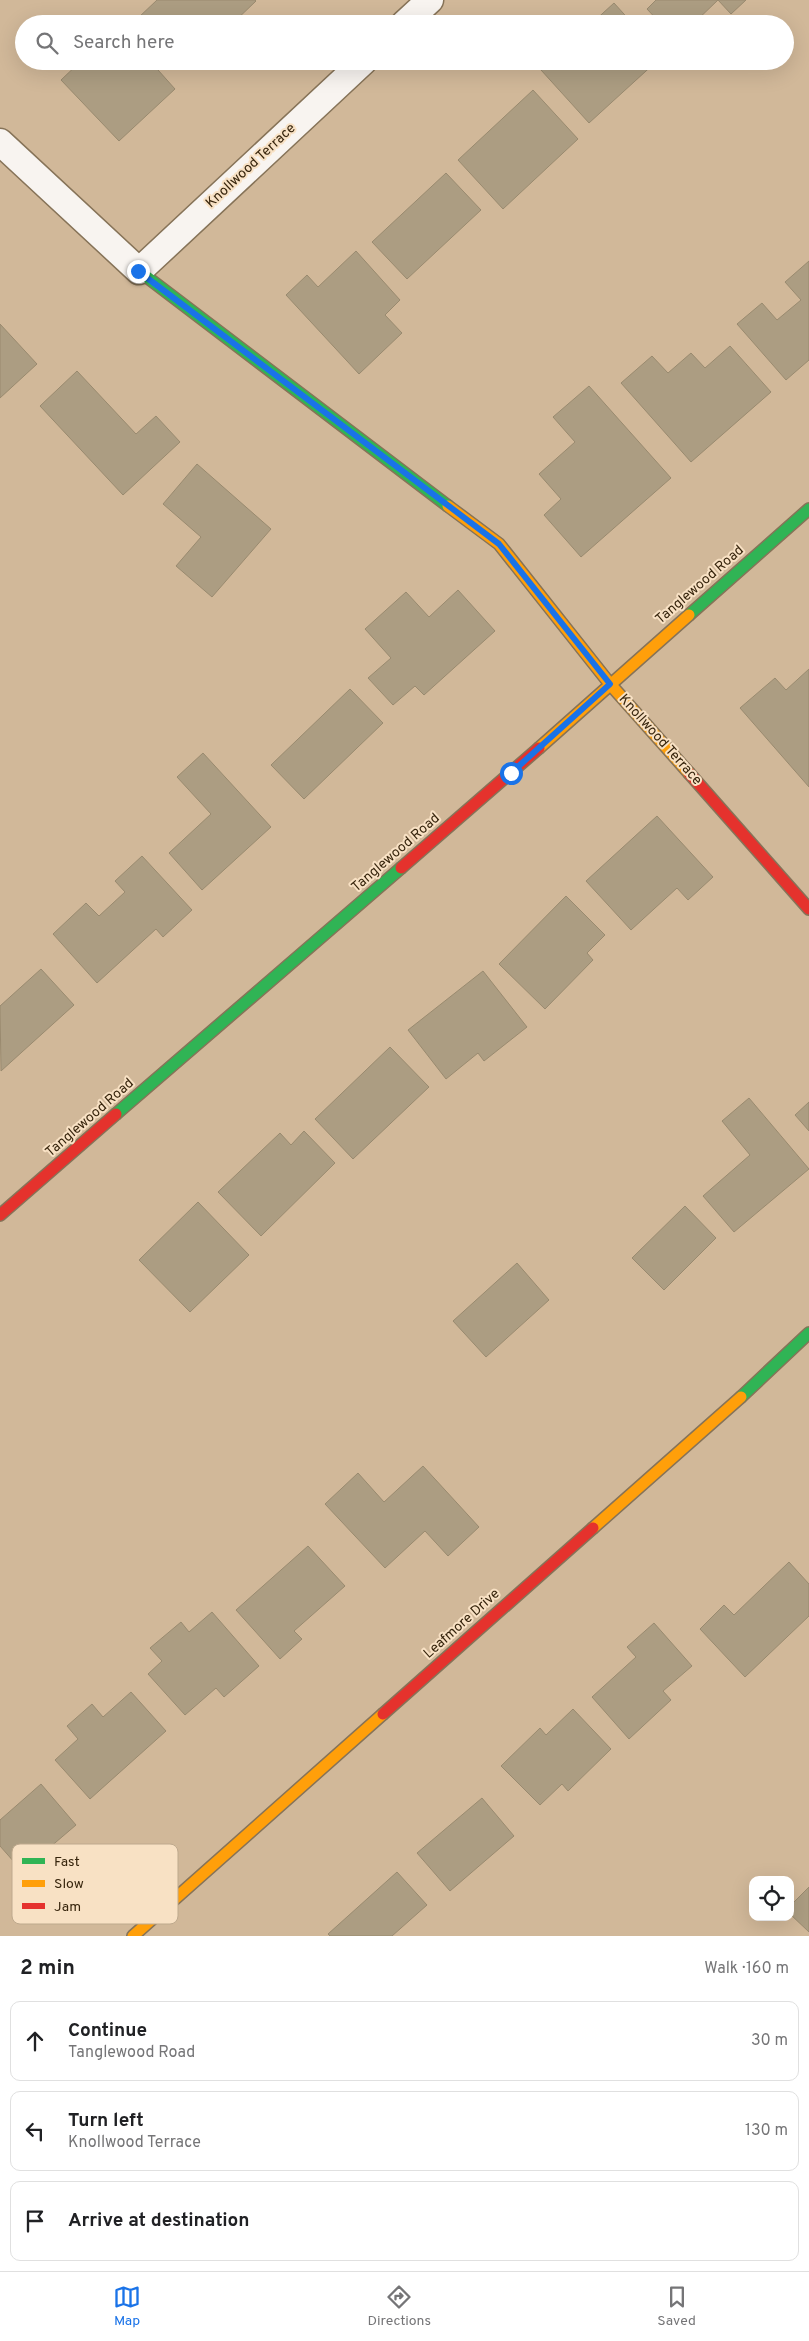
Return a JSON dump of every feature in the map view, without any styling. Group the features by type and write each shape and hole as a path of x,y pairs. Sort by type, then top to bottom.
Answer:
{"street":[{"path":"414,15 430,0"},
{"name":"Knollwood Terrace","path":"138,271 354,70"},
{"name":"Knollwood Terrace","path":"0,142 138,271 499,544 610,684 809,909"},
{"name":"Tanglewood Road","path":"0,1215 511,773 809,510"},
{"name":"Leafmore Drive","path":"178,1896 742,1396 809,1333"},
{"name":"Leafmore Drive","path":"133,1936 147,1924"}],"building":[{"path":"157,0 256,1 241,15 141,15"},
{"path":"656,0 718,0 702,15 653,15 647,9"},
{"path":"718,0 746,0 731,14"},
{"path":"614,3 625,15 601,15"},
{"path":"72,70 158,70 175,89 119,141 61,80"},
{"path":"541,70 647,70 589,123"},
{"path":"533,90 578,139 503,209 458,160"},
{"path":"446,173 481,210 407,279 372,242"},
{"path":"356,251 400,300 385,315 402,333 359,374 286,295 307,275 318,287"},
{"path":"809,261 809,360 786,380 737,324 762,303 777,320 801,300 785,282"},
{"path":"0,324 37,364 0,398"},
{"path":"730,346 771,392 691,462 621,383 652,356 668,373 691,353 705,368"},
{"path":"77,371 136,434 156,416 180,442 123,495 40,406"},
{"path":"589,386 671,478 581,557 544,515 561,499 539,474 575,442 553,417"},
{"path":"197,464 271,529 212,597 176,566 201,537 163,504"},
{"path":"458,590 495,631 424,695 415,686 393,705 368,678 391,658 365,629 406,592 429,617"},
{"path":"809,669 809,787 740,708 775,678 786,690"},
{"path":"350,689 383,723 304,799 271,765"},
{"path":"203,753 271,827 202,890 169,853 211,814 177,777"},
{"path":"657,816 713,877 688,900 677,888 631,930 586,881"},
{"path":"142,856 192,910 163,937 156,929 97,983 53,934 86,903 99,916 125,892 115,881"},
{"path":"566,896 605,935 587,953 593,960 545,1009 499,964"},
{"path":"41,969 74,1005 1,1071 0,1006"},
{"path":"483,971 527,1027 484,1061 478,1053 446,1079 408,1030"},
{"path":"390,1047 429,1087 353,1159 315,1119"},
{"path":"749,1098 809,1169 734,1232 703,1196 750,1155 722,1121"},
{"path":"809,1102 809,1131 795,1115"},
{"path":"304,1131 335,1163 261,1236 218,1192 280,1133 291,1145"},
{"path":"198,1202 249,1255 190,1312 139,1260"},
{"path":"685,1206 716,1238 664,1290 632,1258"},
{"path":"517,1263 549,1300 486,1357 453,1321"},
{"path":"423,1466 479,1527 448,1556 425,1531 385,1568 325,1504 358,1473 384,1502"},
{"path":"308,1546 345,1586 294,1631 302,1639 280,1659 236,1610"},
{"path":"789,1562 809,1584 809,1616 745,1677 700,1629 724,1605 734,1615"},
{"path":"212,1612 259,1666 224,1697 216,1688 185,1715 148,1674 162,1661 150,1648 181,1622 189,1632"},
{"path":"654,1623 692,1666 663,1691 671,1700 629,1739 592,1697 636,1657 627,1647"},
{"path":"131,1692 166,1731 90,1799 55,1760 78,1739 67,1726 92,1704 103,1717"},
{"path":"573,1709 611,1749 568,1791 562,1784 540,1805 501,1766 540,1728 546,1735"},
{"path":"41,1784 76,1825 54,1844 12,1844 12,1860 0,1846 0,1820"},
{"path":"482,1798 514,1836 450,1891 417,1853"},
{"path":"397,1872 427,1905 392,1936 330,1936 328,1934"},
{"path":"809,1887 809,1932 794,1918 794,1902"}],"traffic: fast":[{"path":"139,271 448,506"},
{"path":"689,615 809,509"},
{"path":"116,1114 401,868"},
{"path":"741,1397 809,1333"}],"traffic: slow":[{"path":"448,506 499,544 610,684 689,773"},
{"path":"539,748 689,615"},
{"path":"593,1528 741,1397"},
{"path":"178,1896 383,1714"},
{"path":"133,1936 147,1924"}],"traffic: jam":[{"path":"401,868 539,748"},
{"path":"689,773 809,909"},
{"path":"0,1215 116,1114"},
{"path":"383,1714 593,1528"}],"route":[{"path":"138,271 499,544 610,684 511,773"}]}
